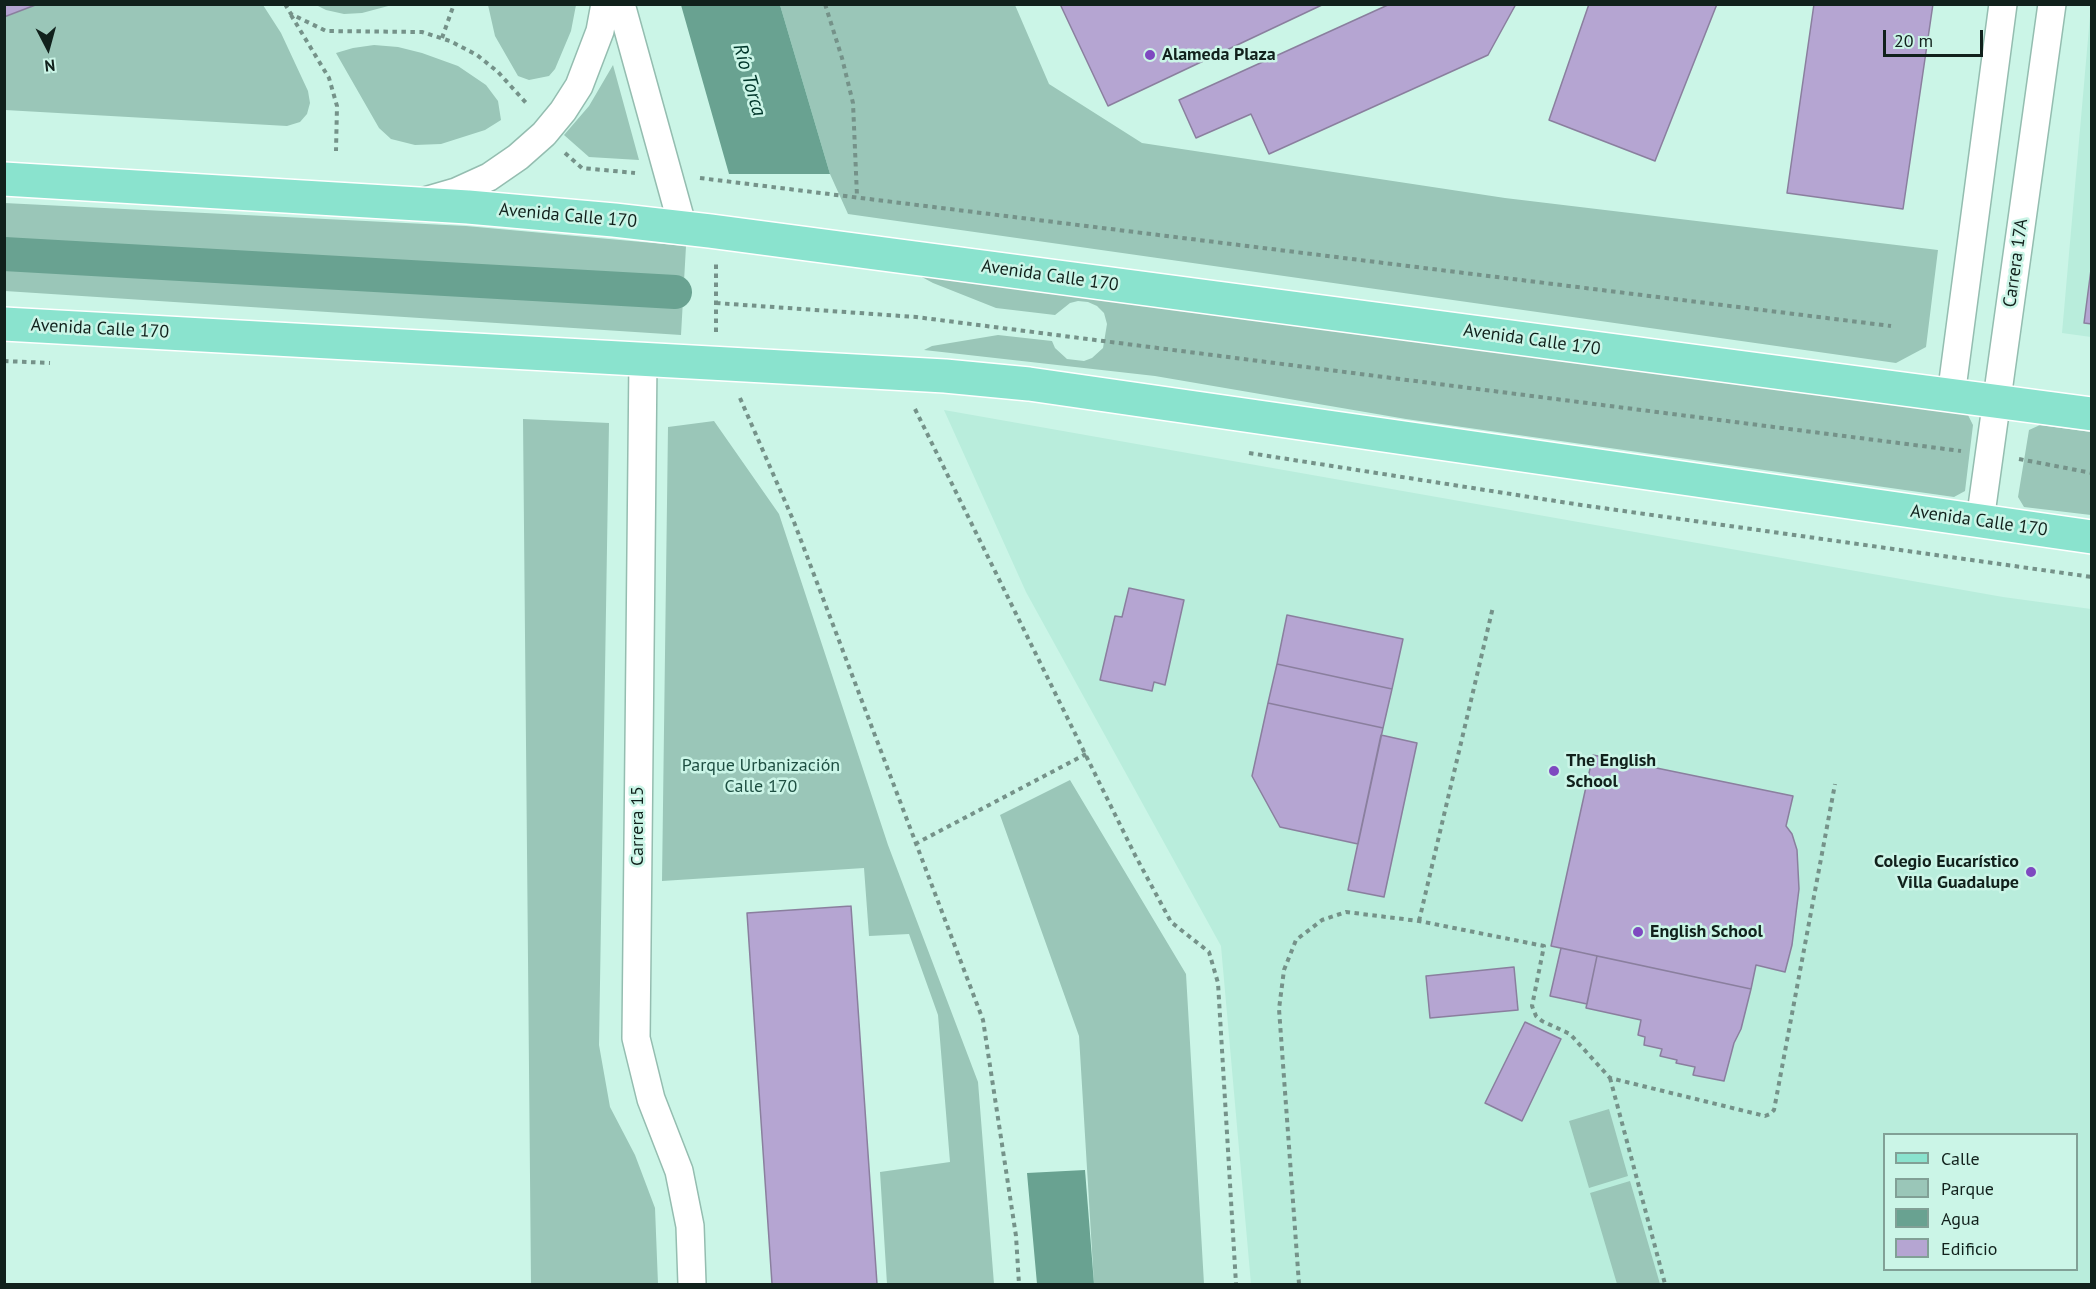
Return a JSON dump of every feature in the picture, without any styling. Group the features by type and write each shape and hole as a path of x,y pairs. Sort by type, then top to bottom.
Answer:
{"main road":[{"name":"Avenida Calle 170","path":"4,179 418,204 567,215 683,228 2091,414"},
{"name":"Avenida Calle 170","path":"4,324 945,376 1029,384 2091,537"}],"street":[{"path":"418,204 456,192 489,177 518,157 544,134 563,111 579,86 600,31 605,4"},
{"path":"621,4 683,228"},
{"path":"1951,396 2003,4"},
{"name":"Carrera 17A","path":"1980,521 2052,4"},
{"name":"Carrera 15","path":"643,359 636,1038 651,1099 679,1171 690,1226 692,1284"}],"path":[{"path":"285,4 329,78 337,106 336,151"},
{"path":"442,38 454,4"},
{"path":"825,4 853,103 857,196"},
{"path":"291,14 326,31 422,32 442,38 477,56 498,72 531,108"},
{"path":"564,153 582,168 642,173"},
{"path":"693,177 1891,326"},
{"path":"716,260 716,339"},
{"path":"716,303 915,316 2030,460 2091,473"},
{"path":"741,400 794,522 983,1020 1016,1236 1020,1284"},
{"path":"925,408 915,408 1171,922 1209,952 1218,983 1236,1284"},
{"path":"1242,452 1581,505 2091,578"},
{"path":"1419,921 1493,606"},
{"path":"915,844 1086,754"},
{"path":"1610,1078 1765,1116 1774,1110 1835,784"},
{"path":"1299,1284 1279,1009 1284,970 1296,940 1322,920 1346,912 1419,921 1544,946 1533,1006 1536,1016 1570,1034 1610,1078 1665,1284"}],"shaded area":[{"path":"2091,5 2091,337 2062,333"},
{"name":"The English School","path":"944,410 2003,597 2091,609 2091,1284 1251,1284 1221,946 1026,592"}],"green space":[{"path":"38,4 263,5 281,33 308,91 310,103 307,114 300,122 287,126 5,110 5,17"},
{"path":"316,5 392,5 362,13 344,14"},
{"path":"488,5 576,5 571,31 555,69 549,76 529,80 518,76 495,36"},
{"path":"780,5 1015,5 1049,84 1142,143 1505,198 1938,250 1926,347 1896,363 848,214 830,174"},
{"path":"374,45 398,47 422,53 458,66 486,85 498,101 501,120 485,130 441,144 415,145 391,139 379,128 336,53"},
{"path":"613,65 639,160 589,157 564,135 589,106"},
{"path":"4,203 466,226 686,246 681,335 5,291"},
{"path":"920,276 1968,415 1973,425 1965,491 1954,497 1406,419 1155,376 924,350 932,346 998,335 1052,341 1055,348 1067,359 1084,361 1092,358 1103,348 1107,324 1104,313 1097,306 1088,302 1070,303 1055,315 996,308"},
{"path":"523,419 609,423 599,1045 610,1107 635,1155 655,1208 658,1284 531,1284"},
{"name":"Parque Urbanización Calle 170","path":"714,421 779,514 888,845 978,1082 994,1284 887,1284 880,1172 950,1162 938,1015 909,934 869,936 864,868 662,881 668,427"},
{"path":"2040,425 2091,432 2091,515 2024,507 2018,497 2029,430"},
{"path":"1070,780 1186,974 1204,1284 1094,1284 1079,1036 1000,815"},
{"path":"1609,1109 1628,1176 1589,1188 1569,1121"},
{"path":"1630,1181 1660,1284 1617,1284 1590,1193"}],"water":[{"name":"Río Torca","path":"681,5 780,5 830,174 729,174"},
{"path":"1085,1170 1094,1284 1037,1284 1027,1173"}],"building":[{"path":"4,4 38,4 4,17"},
{"name":"Alameda Plaza","path":"1060,4 1324,4 1108,106"},
{"path":"1390,4 1516,4 1488,55 1269,154 1251,114 1196,138 1179,100"},
{"path":"1589,4 1717,4 1655,161 1549,120"},
{"path":"1814,4 1933,4 1903,209 1787,193"},
{"path":"2092,262 2092,324 2084,323"},
{"path":"1129,588 1184,600 1165,685 1154,682 1152,691 1100,680 1115,616 1122,617"},
{"path":"1287,615 1403,639 1392,689 1277,664"},
{"path":"1277,664 1392,689 1383,728 1268,703"},
{"path":"1268,703 1383,728 1358,844 1280,827 1252,776"},
{"path":"1381,735 1417,743 1384,897 1348,890"},
{"path":"1593,755 1793,796 1786,826 1792,834 1797,850 1799,889 1792,945 1785,972 1756,965 1751,989 1551,946"},
{"path":"851,906 877,1284 772,1284 747,913"},
{"path":"1561,948 1597,956 1587,1004 1550,996"},
{"path":"1597,956 1751,989 1724,1081 1693,1075 1695,1067 1676,1063 1677,1060 1660,1056 1662,1049 1644,1045 1645,1037 1638,1035 1641,1020 1586,1008"},
{"path":"1514,967 1518,1010 1430,1018 1426,976"},
{"path":"1525,1022 1561,1039 1522,1121 1485,1103"}],"waterway":[{"path":"4,254 675,292"}],"place":[{"name":"Alameda Plaza","path":"1150,55"},
{"name":"The English School","path":"1554,771"},
{"name":"Colegio Eucarístico Villa Guadalupe","path":"2031,872"},
{"name":"English School","path":"1638,932"}]}
